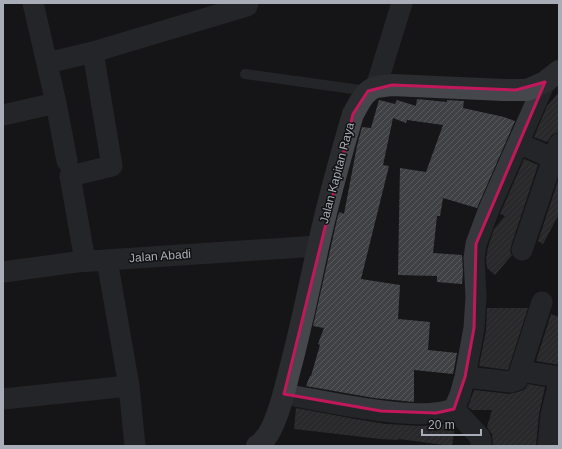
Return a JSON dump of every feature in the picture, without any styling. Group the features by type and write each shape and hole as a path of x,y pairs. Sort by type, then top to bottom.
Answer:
{"street":[{"path":"33,3 56,103 66,161"},
{"path":"47,63 94,52 247,6 248,3"},
{"path":"372,89 402,3"},
{"path":"85,261 70,176 112,166 94,52"},
{"path":"372,89 392,85 417,85 527,90 552,76"},
{"path":"284,394 381,411 436,413 454,409 460,396 465,376 474,328 476,297 474,258 476,244 489,209 518,143 552,76"},
{"name":"Jalan Kapitan Raya","path":"257,446 266,438 272,429 284,394 318,246 353,114 360,101 372,89"},
{"path":"3,115 56,103"},
{"path":"518,143 557,154 522,250"},
{"name":"Jalan Abadi","path":"3,272 85,261 318,246"},
{"path":"107,260 130,386 135,446"},
{"path":"465,376 511,382 517,380 542,302"},
{"path":"520,371 559,377"},
{"path":"548,446 551,415 559,382"},
{"path":"3,399 130,386"},
{"path":"454,409 480,436 481,446"}],"lane":[{"path":"245,74 372,89"}],"highlighted area":[{"path":"545,82 476,244 474,328 465,377 454,409 436,413 381,411 284,394 353,114 368,91 392,85 516,90"}],"building":[{"path":"559,92 559,132 552,135 547,142 534,137 547,106"},
{"path":"417,99 447,102 447,100 464,101 463,108 504,117 515,121 477,208 443,198 440,216 437,216 433,253 462,255 462,284 437,282 437,276 398,275 400,168 426,172 443,125 407,120 406,123 393,118 383,165 389,166 361,279 400,285 398,319 430,322 428,350 457,353 453,374 414,370 414,402 374,398 306,386 311,376 320,345 318,344 324,328 313,326 338,215 340,212 344,214 362,127 371,128 379,100 395,104 397,100 416,106"},
{"path":"524,159 538,165 511,246 510,252 512,255 495,275 487,268 486,259 488,247 494,229 505,216 500,214"},
{"path":"559,178 559,214 543,244 538,241"},
{"path":"487,308 528,308 508,370 479,366 486,330"},
{"path":"551,314 559,317 559,365 536,361"},
{"path":"528,384 545,387 539,414 536,446 493,446 492,434 487,427 492,410 472,410 468,407 474,390 510,394 525,389"},
{"path":"296,408 386,424 421,426 445,424 452,425 455,428 452,446 399,439 381,439 294,429"}]}
